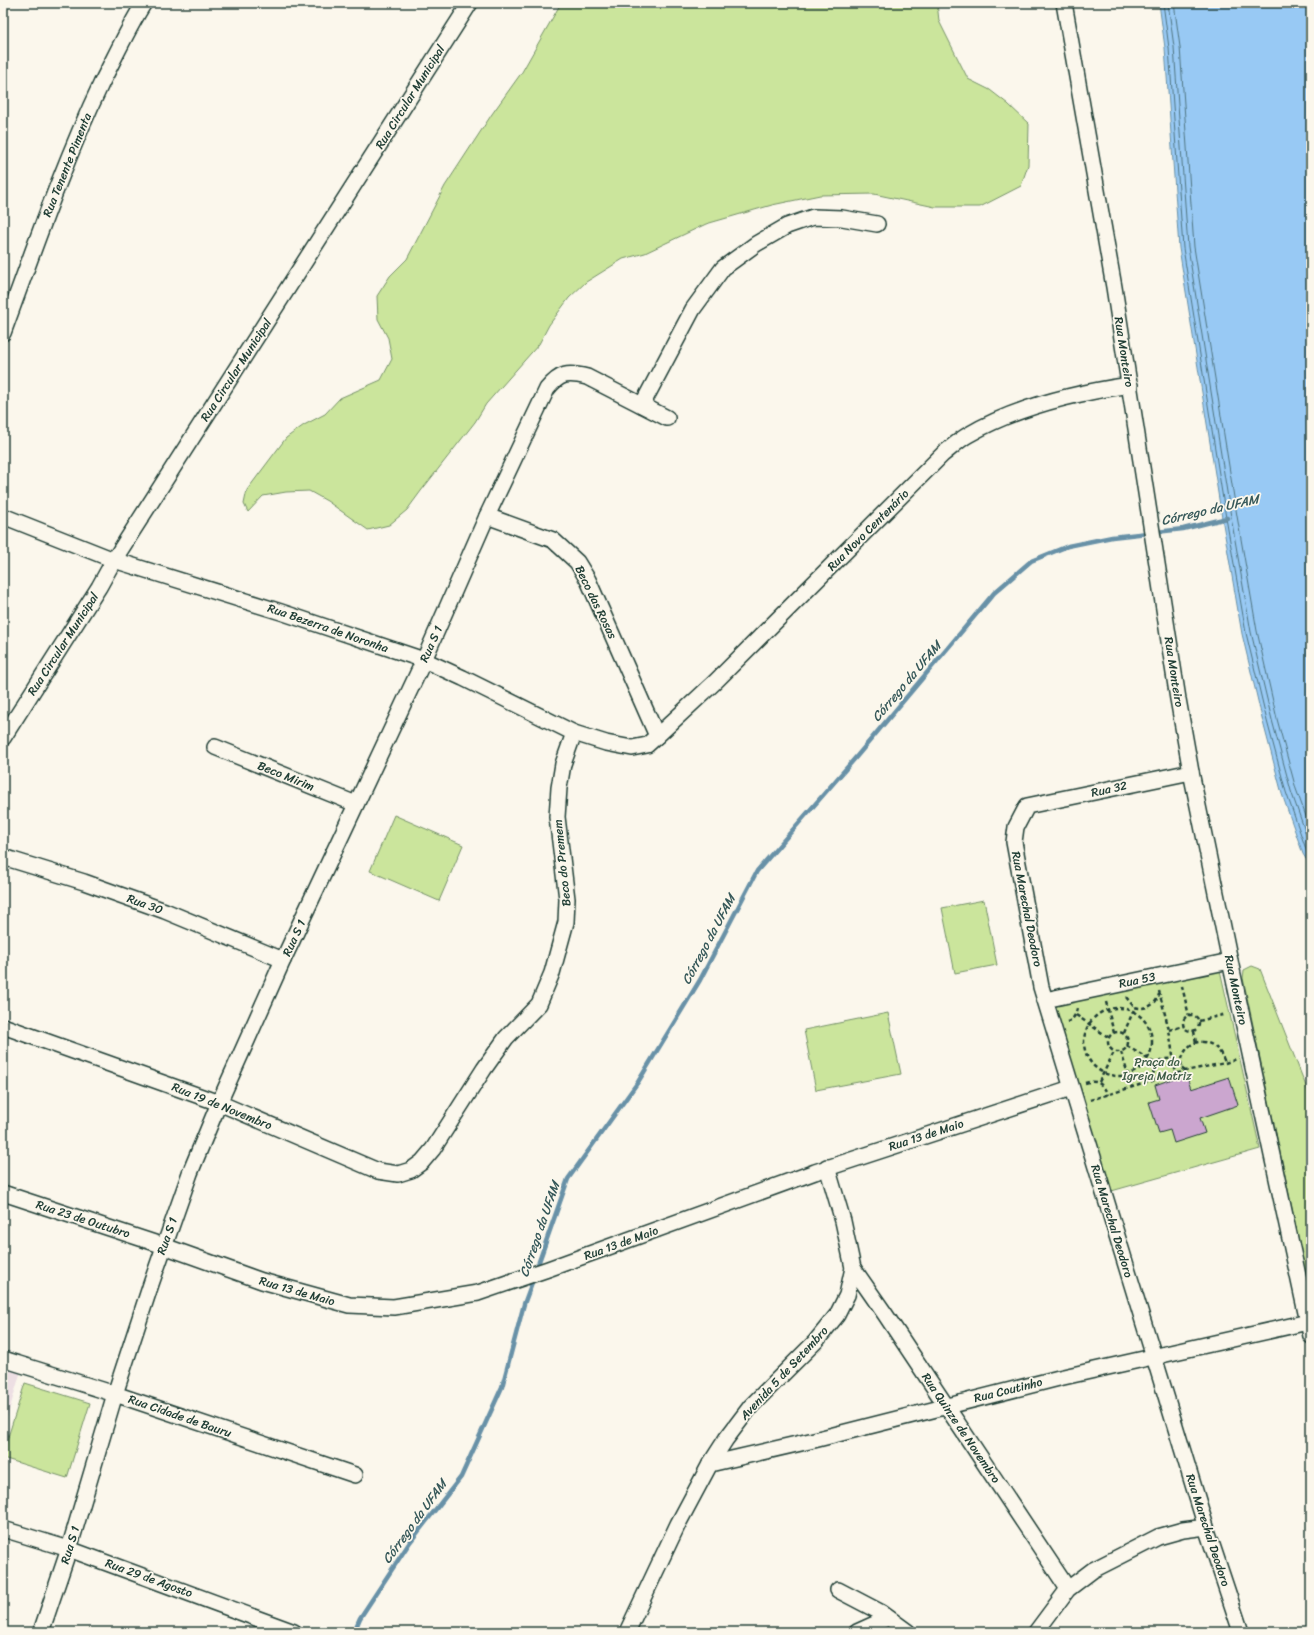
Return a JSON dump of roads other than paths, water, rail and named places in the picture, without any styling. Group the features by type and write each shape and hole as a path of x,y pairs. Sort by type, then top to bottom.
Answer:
{"street":[{"name":"Rua Tenente Pimenta","path":"3,333 61,176 114,57 144,3"},
{"name":"Rua Circular Municipal","path":"3,738 99,587 114,560 470,3"},
{"name":"Rua Monteiro","path":"1064,3 1114,287 1150,523 1191,772 1240,1010 1310,1329"},
{"path":"642,405 693,309 723,268 756,244 787,226 812,218 842,218 877,224"},
{"name":"Rua S 1","path":"41,1632 70,1549 116,1394 164,1246 190,1173 219,1103 283,960 424,660 487,516 547,389 555,380 564,375 575,374 587,377 667,418"},
{"name":"Rua Novo Centenário","path":"652,740 726,671 943,454 955,444 997,421 1037,406 1075,395 1130,385"},
{"name":"Rua Bezerra de Noronha","path":"3,516 114,560 281,612 424,660 574,733 606,743 632,748 652,740"},
{"name":"Beco das Rosas","path":"487,516 553,540 577,562 588,580 652,740"},
{"name":"Beco do Premem","path":"434,1149 484,1069 506,1038 538,1004 552,973 566,922 567,899 557,817 559,788 563,764 574,733"},
{"name":"Beco Mirim","path":"215,747 356,804"},
{"name":"Rua 32","path":"1027,806 1191,772"},
{"name":"Rua Marechal Deodoro","path":"1027,806 1016,827 1014,842 1041,987 1206,1527 1241,1632"},
{"name":"Rua 30","path":"3,857 84,882 165,911 283,960"},
{"name":"Rua 53","path":"1045,1000 1230,960"},
{"name":"Rua 19 de Novembro","path":"3,1026 219,1103 378,1171 398,1174 411,1170 422,1162 434,1149"},
{"name":"Rua 13 de Maio","path":"164,1246 262,1281 349,1305 394,1307 478,1293 827,1167 1071,1088"},
{"name":"Avenida 5 de Setembro","path":"627,1632 678,1524 710,1464 726,1439 751,1406 816,1341 836,1315 847,1296 853,1268 843,1221 827,1167"},
{"name":"Rua 23 de Outubro","path":"3,1193 164,1246"},
{"name":"Rua Quinze de Novembro","path":"853,1268 947,1406 1068,1589"},
{"name":"Rua Coutinho","path":"710,1464 814,1440 1058,1378 1154,1357 1310,1329"},
{"name":"Rua Cidade de Bauru","path":"3,1359 116,1394 355,1475"},
{"path":"1036,1632 1068,1589 1093,1570 1158,1537 1183,1530 1206,1527"},
{"name":"Rua 29 de Agosto","path":"3,1529 70,1549 294,1632"},
{"path":"838,1590 888,1618 908,1632"},
{"path":"857,1632 888,1618"}],"water":[{"path":"1159,3 1311,3 1311,867 1303,854 1282,794 1242,634 1179,248 1165,48"}],"waterway":[{"name":"Córrego da UFAM","path":"536,1270 568,1179 638,1082 700,980 757,871 857,756 994,593 1031,561 1068,546 1112,537 1183,529 1227,518"},
{"name":"Córrego da UFAM","path":"354,1632 360,1618 410,1542 461,1477 502,1387 524,1304 534,1277"}],"park label":[{"name":"Praça da Igreja Matriz","path":"1157,1069"}]}
